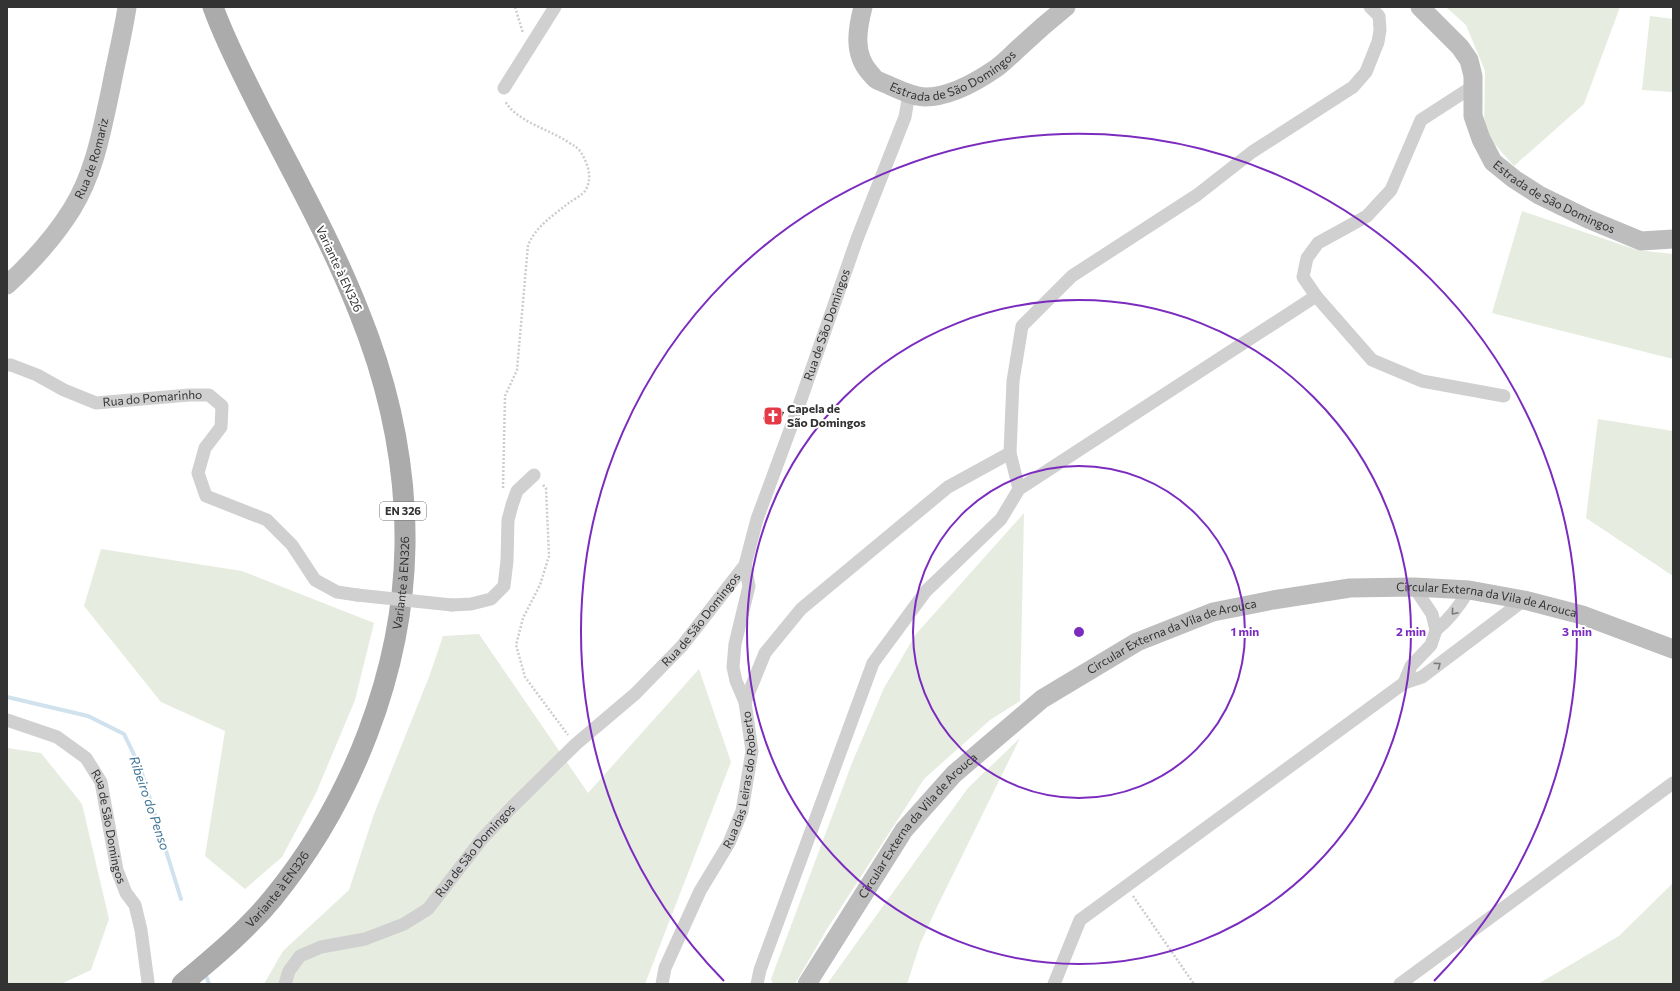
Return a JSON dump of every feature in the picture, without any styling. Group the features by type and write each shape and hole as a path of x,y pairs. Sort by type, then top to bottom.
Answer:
{"main road":[{"name":"Rua de Romariz","path":"7,285 50,241 73,208 90,170 98,146 127,7"},
{"name":"Variante à EN326","path":"182,984 235,939 272,898 313,843 353,770 378,706 394,640 402,586 404,547 400,466 394,431 378,364 360,312 336,258 229,48 213,7"},
{"name":"Estrada de São Domingos","path":"863,7 857,42 860,55 866,69 876,80 909,94 924,97 941,96 967,85 996,69 1047,22 1066,7"},
{"name":"Estrada de São Domingos","path":"1420,7 1460,47 1469,60 1473,76 1473,116 1481,139 1493,162 1514,180 1539,195 1588,219 1641,241 1673,239"},
{"name":"Circular Externa da Vila de Arouca","path":"807,984 904,830 954,774 1042,699 1137,642 1212,612 1273,600 1350,588 1414,587 1469,590 1524,600 1582,614 1673,649"}],"street":[{"path":"504,88 555,7"},
{"path":"1019,489 1010,453 1013,381 1022,326 1072,276 1197,195 1252,152 1353,87 1366,72 1378,42 1380,30 1379,16 1370,7"},
{"path":"1472,87 1421,120 1391,190 1367,216 1318,243 1306,258 1303,277 1316,296 1372,360 1422,381 1504,396"},
{"name":"Rua de São Domingos","path":"285,984 289,971 300,956 321,947 365,939 404,924 428,909 482,839 576,744 635,694 682,646 744,565 757,519 797,411 857,239 905,117 909,94"},
{"path":"757,984 763,963 873,663 926,591 1001,519 1019,489 1316,296"},
{"name":"Rua do Pomarinho","path":"7,365 11,365 37,375 64,390 96,403 189,395 209,395 222,406 221,427 204,448 198,473 206,496 267,520 292,546 315,580 337,592 452,605 471,604 491,599 504,586 507,561 508,520 512,505 517,491 534,475"},
{"path":"745,702 765,653 801,610 948,487 1010,453"},
{"name":"Rua das Leiras do Roberto","path":"662,984 665,968 700,891 729,843 742,812 752,751 745,702 736,681 733,667 735,644 749,586 744,565"},
{"path":"1414,587 1432,614 1436,630"},
{"path":"1404,683 1412,666 1430,645 1436,630 1451,616 1469,590"},
{"path":"1054,984 1080,920 1404,683 1422,677 1524,600"},
{"name":"Rua de São Domingos","path":"7,720 57,737 86,758 101,782 117,870 126,893 135,905 141,930 148,982"},
{"path":"1400,984 1673,783"}],"path":[{"path":"515,7 524,36 531,45"},
{"path":"503,491 505,396 517,370 528,245 533,233 546,221 585,192 589,179 589,167 579,149 560,137 526,120 509,108 503,96 504,88"},
{"path":"534,475 546,488 549,556 540,585 523,618 516,645 525,676 551,714 576,744"},
{"path":"1126,886 1194,984"}],"shaded area":[{"path":"1446,7 1620,7 1584,104 1514,166 1484,132 1485,71 1466,25"},
{"path":"1650,16 1673,19 1673,92 1642,90"},
{"path":"1522,211 1637,250 1673,254 1673,359 1492,313"},
{"path":"1598,419 1673,431 1673,576 1586,518"},
{"path":"1024,513 1020,701 990,720 924,779 827,929 795,984 773,984 771,979 852,763 884,688 916,634"},
{"path":"101,549 242,571 374,623 355,700 316,793 282,857 245,889 205,856 225,731 161,702 84,606"},
{"path":"479,634 588,793 699,669 731,762 645,984 264,984 283,951 349,890 374,814 429,677 443,636"},
{"path":"1020,738 920,944 907,984 827,984 968,788"},
{"path":"7,748 41,753 82,804 109,919 91,970 61,984 7,984"},
{"path":"1673,883 1673,984 1538,984 1619,936"}],"building":[{"name":"Capela de São Domingos","path":"767,407 784,412 779,425 763,419"}],"waterway":[{"name":"Ribeiro do Penso","path":"7,697 88,716 124,734 140,767 181,899"},
{"name":"Ribeiro do Penso","path":"207,978 209,984"}],"place":[{"name":"Capela de São Domingos","path":"773,416"}]}
